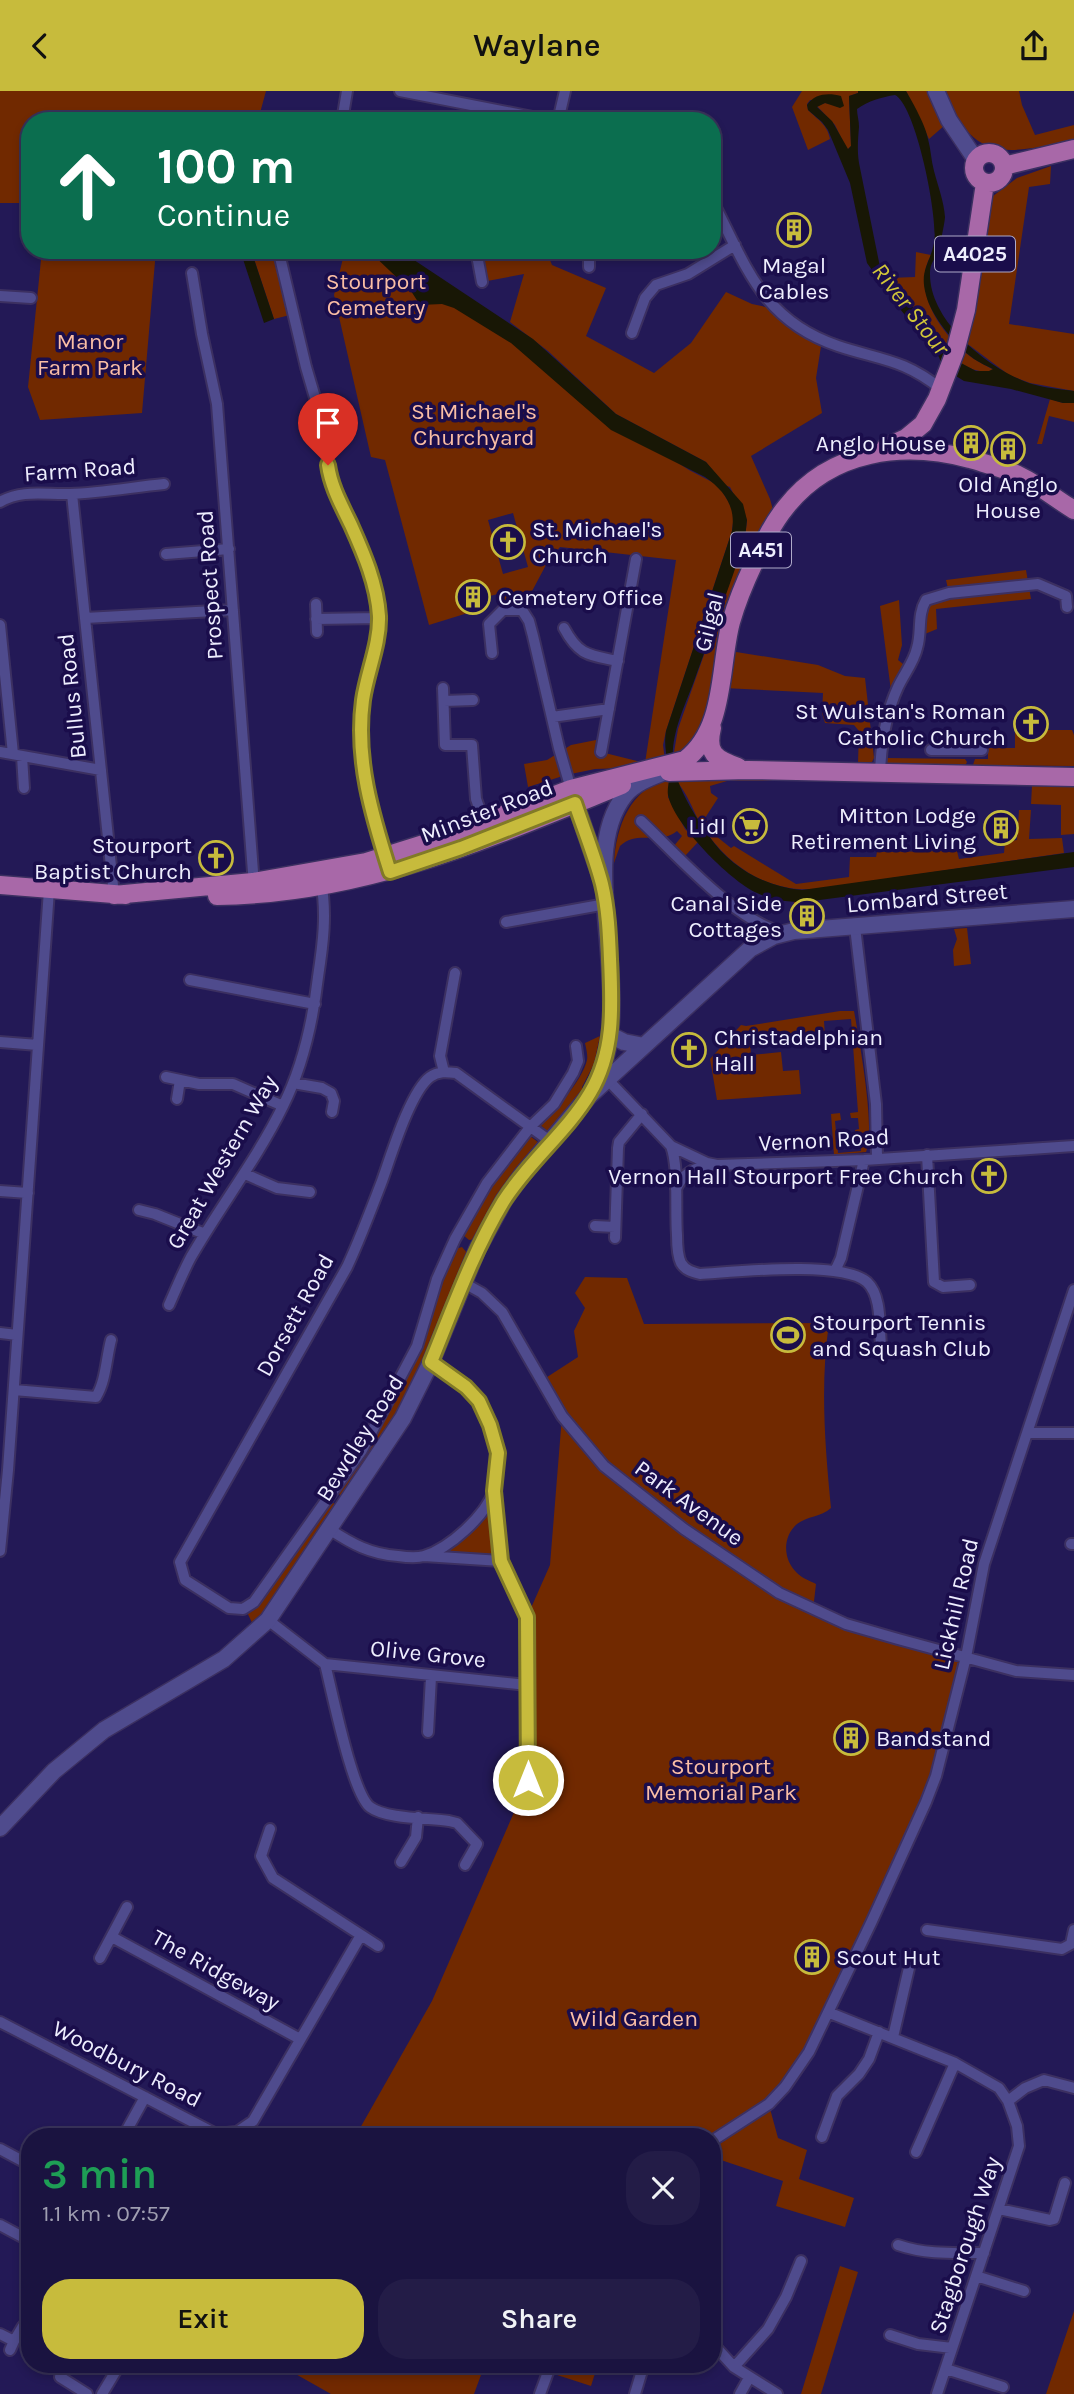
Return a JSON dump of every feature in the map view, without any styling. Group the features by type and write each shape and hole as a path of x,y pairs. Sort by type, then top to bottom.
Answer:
{"main road":[{"path":"936,91 953,126 976,160"},
{"path":"1004,166 1074,149"},
{"path":"994,154 1001,158 1004,173 999,180 985,183 978,179 974,172 976,160 982,155 994,154"},
{"name":"A4025","path":"954,455 938,447 931,435 932,418 963,324 985,183"},
{"path":"863,455 912,434 923,424 941,389"},
{"name":"Gilgal","path":"670,769 697,750 713,719 735,607 769,532 785,508 803,489 828,471 863,455 888,450 909,450 954,455"},
{"name":"A451","path":"954,455 1021,476 1074,510"},
{"path":"713,719 709,739 712,752 727,763 748,770"},
{"path":"588,1097 603,1069 610,1035 612,997 605,866 612,821 623,799 635,787 670,769"},
{"name":"Minster Road","path":"0,885 169,897 254,889 320,879 387,864 487,829 576,790 670,769 1074,777"},
{"path":"576,790 605,866"},
{"path":"576,790 606,904"},
{"name":"Lombard Street","path":"785,932 1074,909"},
{"name":"Bewdley Road","path":"0,1828 54,1771 104,1730 224,1659 268,1621 403,1418 431,1362 477,1250 504,1200 588,1097 750,949 785,932"},
{"path":"610,1035 624,1042 644,1046"}],"street":[{"path":"344,112 347,91"},
{"path":"400,91 507,112"},
{"path":"560,112 565,91"},
{"path":"721,218 763,296 789,321 822,340 901,363 941,389"},
{"path":"721,254 735,246"},
{"path":"280,259 306,367 319,409 330,474 374,582 379,618 363,698 360,732 368,797 387,864"},
{"path":"478,259 482,282"},
{"path":"589,259 589,267"},
{"path":"632,333 649,291 656,285 688,274 713,259"},
{"name":"Prospect Road","path":"192,273 217,404 254,889"},
{"path":"0,296 31,298"},
{"name":"Farm Road","path":"0,502 23,494 72,494 164,484"},
{"name":"Bullus Road","path":"72,494 114,895"},
{"path":"166,554 229,549"},
{"path":"601,752 636,559"},
{"path":"880,773 891,705 916,652 920,636 921,608 926,600 949,593 1038,585 1066,596 1067,607"},
{"path":"316,604 317,632"},
{"path":"85,618 233,610"},
{"path":"492,653 489,624 503,610 522,610 529,621 552,717 576,790"},
{"path":"316,619 379,618"},
{"path":"0,625 1,647 24,788"},
{"path":"564,628 573,644 582,652 618,661"},
{"path":"443,688 446,745 472,744 476,799 487,829"},
{"path":"444,701 473,700"},
{"path":"552,717 609,709"},
{"path":"931,750 982,750"},
{"path":"970,750 970,775"},
{"path":"0,752 101,771"},
{"path":"641,821 747,918 761,926 785,932"},
{"path":"668,846 677,836"},
{"name":"Great Western Way","path":"169,1305 190,1260 245,1174 293,1083 315,1005 325,918 320,879"},
{"path":"0,1551 49,890"},
{"path":"506,922 606,904"},
{"path":"855,927 875,1095 877,1159"},
{"path":"455,973 440,1056 444,1072 456,1073 550,1141"},
{"path":"190,980 315,1005"},
{"path":"0,1042 38,1045"},
{"name":"Bewdley Road","path":"185,1580 229,1608 243,1609 254,1602 362,1450 417,1346 437,1279 455,1239 487,1183 531,1126 554,1104 578,1061 576,1046"},
{"name":"Dorsett Road","path":"185,1580 180,1562 347,1267 361,1238 406,1117 424,1083 432,1075 444,1072"},
{"path":"166,1077 206,1084 233,1084 283,1106"},
{"path":"177,1099 180,1080"},
{"name":"Vernon Road","path":"608,1080 671,1146 717,1165 864,1160 1074,1146"},
{"path":"293,1083 322,1088 331,1093 334,1101 332,1112"},
{"path":"595,1226 615,1232 618,1148 642,1114"},
{"path":"671,1146 678,1254 682,1265 699,1273 816,1269 852,1274 867,1282 872,1290 877,1303 881,1345"},
{"path":"927,1155 934,1282 943,1287 970,1285"},
{"path":"835,1271 841,1258 864,1160"},
{"path":"674,1195 683,1177 704,1166 717,1165"},
{"path":"245,1174 277,1188 310,1192"},
{"path":"0,1191 28,1193"},
{"path":"139,1210 205,1234"},
{"path":"455,1239 477,1250"},
{"name":"Park Avenue","path":"464,1283 482,1293 502,1312 562,1416 604,1466 684,1528 779,1593 846,1624 1016,1671 1074,1675"},
{"name":"Lickhill Road","path":"721,2135 769,2105 804,2061 830,2013 926,1802 936,1776 966,1657 984,1564 1074,1290"},
{"path":"0,1333 18,1335"},
{"path":"14,1389 96,1397 103,1386 111,1340"},
{"path":"431,1362 466,1387 479,1401 498,1453 494,1491 501,1561 527,1617 528,1780"},
{"path":"1028,1433 1074,1433"},
{"path":"424,1556 474,1523 494,1491"},
{"path":"329,1496 345,1507"},
{"path":"329,1529 366,1552 501,1561"},
{"name":"Olive Grove","path":"268,1621 325,1664 527,1685"},
{"path":"325,1664 352,1767 360,1792 368,1805 388,1814 457,1823 477,1844 466,1865"},
{"path":"428,1732 430,1677"},
{"path":"401,1862 416,1837 418,1817"},
{"path":"270,1829 261,1856 273,1878 378,1946"},
{"path":"100,1958 127,1907"},
{"path":"927,1930 1062,1949 1071,1944 1074,1930"},
{"path":"300,2039 361,1935"},
{"name":"The Ridgeway","path":"112,1937 300,2039"},
{"path":"893,2037 912,1955"},
{"path":"830,2013 955,2063 999,2088 1008,2101 1026,2088 1044,2080 1074,2088"},
{"name":"Woodbury Road","path":"0,2022 204,2128"},
{"path":"822,2137 837,2096 864,2067 879,2032"},
{"name":"Woodbury Road","path":"243,2128 253,2121 300,2039"},
{"path":"916,2152 955,2063"},
{"path":"128,2128 145,2097"},
{"name":"Stagborough Way","path":"937,2394 1019,2147 1017,2126 1008,2101"},
{"path":"0,2149 21,2160"},
{"path":"999,2209 1054,2219 1065,2183"},
{"path":"0,2225 21,2236"},
{"path":"898,2245 917,2252 936,2254 984,2253"},
{"path":"734,2367 768,2329 786,2297 801,2261"},
{"path":"976,2276 1024,2291"},
{"path":"0,2334 12,2345 21,2329"},
{"path":"890,2335 918,2344 953,2348"},
{"path":"721,2353 734,2367 777,2394"},
{"path":"946,2369 1003,2387"},
{"path":"102,2394 115,2373"},
{"path":"540,2394 548,2373"},
{"path":"635,2394 641,2373"},
{"path":"60,2377 87,2394"},
{"path":"740,2394 749,2378"}],"green space":[{"path":"0,91 266,91 260,112 21,112 21,203 0,203"},
{"path":"802,91 858,91 849,96 851,146 847,150 835,125 817,106 825,103 844,105 810,100 807,104 808,110 824,126 830,139 808,150 792,107"},
{"path":"906,91 928,91 945,125 929,139"},
{"path":"945,91 1019,91 1035,135 1074,125 1074,140 1030,149 995,148 980,142 968,131 956,115"},
{"path":"1051,166 1050,184 1029,187 1009,324 1074,334 1074,391 1030,383 1009,375 965,342 993,196 1017,178"},
{"path":"916,252 931,255 926,269 927,299 942,327 963,350 994,370 979,371 964,365 949,353 889,278 915,277"},
{"name":"Manor Farm Park","path":"41,259 155,259 142,413 40,420 28,387"},
{"path":"254,259 280,259 294,314 274,319"},
{"name":"St Michael's Churchyard","path":"343,259 398,259 470,307 603,414 689,470 714,483 722,491 734,514 732,531 666,731 663,745 665,760 622,768 595,769 528,787 524,764 547,760 571,745 596,740 601,752 645,763 676,560 560,547 547,563 522,610 503,610 498,594 469,601 471,612 429,625 385,460 371,457 334,295","holes":["513,513 528,567 503,574 488,520"]},
{"path":"478,259 550,259 552,265 606,288 586,336 654,373 691,343 726,292 752,304 775,309 822,340 816,378 822,413 751,456 773,510 695,745 673,758 678,729 745,538 747,520 730,487 724,485 706,462 616,414 548,351 510,322 524,274 482,282"},
{"path":"1050,399 1074,403 1074,422 1049,416 1042,444 1037,444"},
{"path":"1026,570 1031,599 936,609 937,629 920,636 921,608 949,593 946,580"},
{"path":"899,600 902,645 898,660 908,668 891,691 880,606"},
{"path":"730,651 818,665 845,676 865,678 874,758 872,762 858,763 859,731 854,725 825,723 822,713 823,693 724,688"},
{"path":"1015,730 1072,730 1074,766 973,765 975,759 988,759 988,748 1015,748"},
{"path":"886,758 965,759 967,762 965,766 886,765"},
{"path":"688,776 823,781 727,781 710,786 711,793 718,798 705,818 716,836 731,848 734,846 796,884 849,877 850,857 876,857 877,852 957,851 959,859 1004,853 1005,842 1017,840 1019,810 1031,810 1029,839 1062,838 1064,853 816,889 780,886 748,872 721,850 709,836 677,782 676,778"},
{"path":"669,779 668,797 685,829 698,842 685,856 674,846 682,836 677,831 663,837 634,839 620,846 614,863 622,823 635,800 644,791"},
{"path":"1032,786 1074,786 1074,834 1061,835 1061,805 1031,804"},
{"path":"818,901 820,922 794,923 794,902"},
{"path":"967,928 971,964 954,966 953,950 957,939 954,929"},
{"path":"854,1011 868,1105 869,1141 866,1152 834,1155 831,1114 840,1113 841,1120 835,1121 838,1153 861,1151 855,1130 859,1129 858,1118 851,1118 850,1113 858,1112 851,1019 824,1021 825,1037 750,1043 751,1055 781,1052 783,1071 799,1070 801,1094 717,1100 710,1059 741,1025"},
{"path":"600,1036 594,1064 582,1087 585,1096 552,1135 539,1124 560,1104 580,1077 587,1060 585,1043"},
{"path":"530,1136 543,1146 478,1239 469,1240 462,1234 489,1185"},
{"path":"462,1247 468,1254 400,1416 345,1496 340,1496 338,1491 398,1391 452,1250"},
{"name":"Stourport Memorial Park","path":"585,1277 627,1278 644,1324 829,1323 824,1392 831,1508 801,1521 792,1529 786,1549 789,1562 799,1575 816,1584 813,1610 966,1657 936,1776 820,2033 769,2105 778,2138 807,2150 799,2179 854,2198 845,2227 776,2206 783,2181 721,2160 721,2128 360,2128 432,2001 528,1780 527,1617 550,1565 562,1416 541,1381 578,1357 574,1331 585,1308 575,1293"},
{"path":"494,1491 501,1561 424,1556 453,1540"},
{"path":"334,1503 337,1510 255,1629 246,1610 328,1505"},
{"path":"840,2266 858,2272 821,2394 801,2394"},
{"path":"1074,2311 1074,2394 1046,2394"},
{"path":"294,2373 482,2373 474,2394 331,2394"},
{"path":"551,2373 595,2373 591,2386"}],"water":[{"name":"River Stour","path":"906,91 925,128 945,217 938,253 930,270 932,291 951,326 965,342 998,368 1032,384 1074,391 1074,403 1063,403 1011,389 964,381 943,368 939,357 867,263 850,183 828,130 808,110 807,105 822,95 841,96 844,106 840,108 825,103 817,107 832,121 848,149 851,146 849,96 858,93","holes":["895,95 903,103 918,140 933,212 934,243 924,273 926,295 933,312 952,339 974,359 993,369 989,371 976,371 942,348 902,292 881,272 859,163 857,109 875,100"]},
{"path":"243,259 254,259 274,319 264,323"},
{"path":"377,259 413,259 533,339 616,414 706,462 743,504 747,520 745,538 679,721 673,751 675,770 687,800 697,819 727,857 762,880 802,890 1074,852 1074,867 804,902 763,895 732,877 691,835 672,807 668,793 669,773 665,743 666,731 732,531 732,514 728,500 705,477 611,430 511,343 454,308 442,304 420,305 411,291"}],"place":[{"name":"Magal Cables","path":"794,230"},
{"name":"Anglo House","path":"971,443"},
{"name":"Old Anglo House","path":"1008,449"},
{"name":"St. Michael's Church","path":"508,542"},
{"name":"Cemetery Office","path":"473,597"},
{"name":"St Wulstan's Roman Catholic Church","path":"1031,724"},
{"name":"Lidl","path":"750,826"},
{"name":"Mitton Lodge Retirement Living","path":"1001,828"},
{"name":"Stourport Baptist Church","path":"216,858"},
{"name":"Canal Side Cottages","path":"807,916"},
{"name":"Christadelphian Hall","path":"689,1050"},
{"name":"Vernon Hall Stourport Free Church","path":"989,1176"},
{"name":"Stourport Tennis and Squash Club","path":"788,1335"},
{"name":"Bandstand","path":"851,1738"},
{"name":"Scout Hut","path":"812,1957"}],"route":[{"path":"328,465 336,493 374,582 379,618 377,639 363,698 360,732 368,797 390,872 461,848 575,803 602,882 606,904 612,1013 610,1041 603,1069 588,1097 504,1200 477,1250 431,1362 466,1387 479,1401 498,1453 494,1491 501,1561 527,1617 528,1780"}],"park label":[{"name":"Stourport Cemetery","path":"376,294"},
{"name":"Wild Garden","path":"634,2018"}]}
